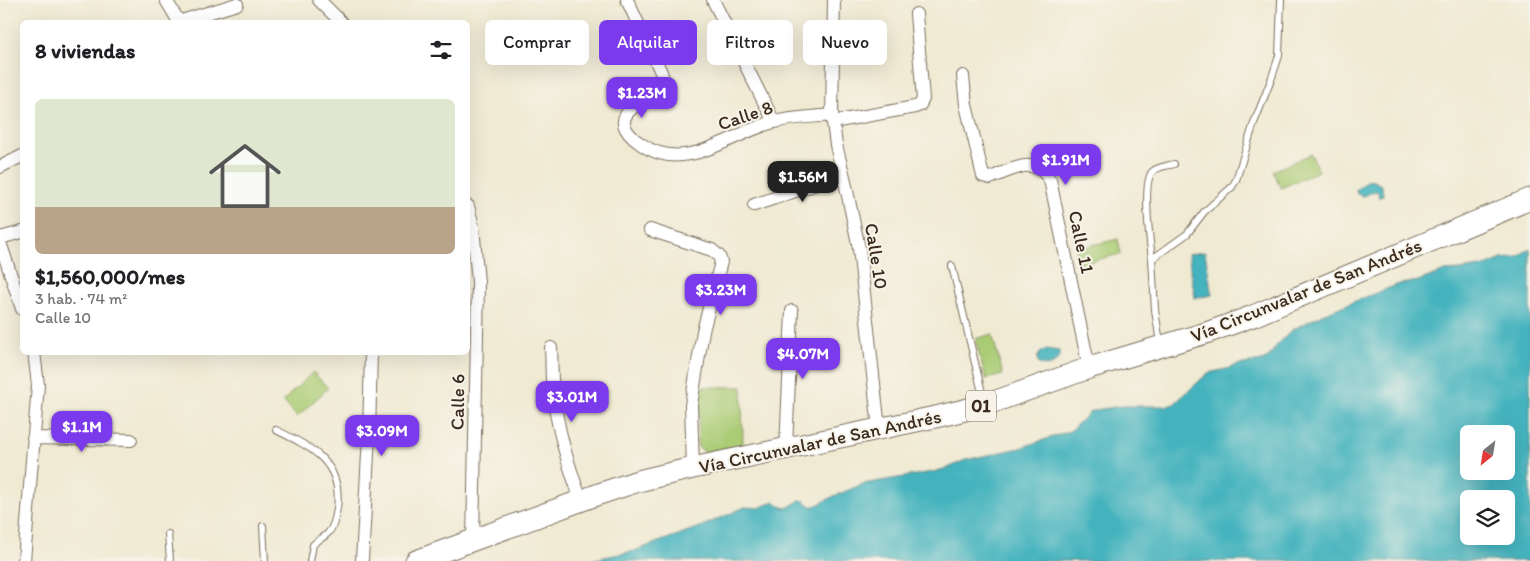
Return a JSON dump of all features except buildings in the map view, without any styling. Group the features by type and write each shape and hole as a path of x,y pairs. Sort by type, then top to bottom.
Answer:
{"highway":[{"name":"Vía Circunvalar de San Andrés","path":"416,561 638,481 985,405 1089,368 1209,332 1253,316 1530,199"}],"street":[{"path":"166,0 177,20"},
{"path":"319,0 339,20"},
{"name":"Calle 8","path":"627,0 661,72 663,81 660,87 628,113 624,125 634,139 646,148 656,152 683,156 699,153 774,122 833,118 920,105 923,100 916,14"},
{"path":"713,0 774,122"},
{"name":"Calle 10","path":"834,0 833,118 836,145 862,271 879,429"},
{"path":"185,20 237,4"},
{"name":"Calle 11","path":"963,76 966,105 983,176 990,178 1024,166 1036,166 1045,172 1050,180 1089,368"},
{"path":"0,167 20,157"},
{"path":"754,205 844,177"},
{"name":"Calle 6","path":"470,214 478,282 473,540"},
{"path":"650,230 712,250 719,256 721,262 703,331 692,406 693,468"},
{"path":"20,233 0,240 20,301"},
{"path":"786,448 792,311"},
{"path":"551,348 553,390 558,424 567,460 581,500"},
{"path":"24,561 38,385 34,355"},
{"path":"362,561 369,436 371,355"},
{"path":"33,438 131,440"}],"lane":[{"path":"1152,258 1188,234 1204,212 1232,187 1236,180 1254,123 1279,56 1282,0"},
{"path":"1160,346 1155,310 1147,193 1149,177 1154,170 1174,164"},
{"path":"952,266 985,405"},
{"path":"276,430 318,453 329,465 335,478 338,502 334,521 328,534 313,545 310,561"},
{"path":"263,526 265,561"},
{"path":"168,534 170,561"}],"green space":[{"path":"1311,154 1319,171 1281,188 1273,171"},
{"path":"1118,239 1121,254 1079,264 1076,249"},
{"path":"992,334 1003,375 986,379 975,339"},
{"path":"313,372 328,388 297,417 283,401"},
{"path":"701,387 742,387 743,445 705,452 698,447"}],"water":[{"path":"1373,180 1382,186 1383,195 1381,197 1375,191 1364,196 1357,194 1356,190 1367,181"},
{"path":"1530,248 1530,561 585,561 634,551 702,526 745,507 759,508 774,501 780,506 787,508 800,500 815,506 863,484 932,472 948,468 965,460 1020,448 1070,431 1090,412 1101,409 1123,406 1168,406 1174,404 1208,373 1268,358 1277,345 1292,330 1322,314 1399,284 1418,281 1445,271 1485,266 1502,259 1518,257"},
{"path":"1205,252 1212,295 1195,298 1188,254"},
{"path":"1047,349 1061,353 1055,362 1045,366 1038,363 1038,356"}]}
